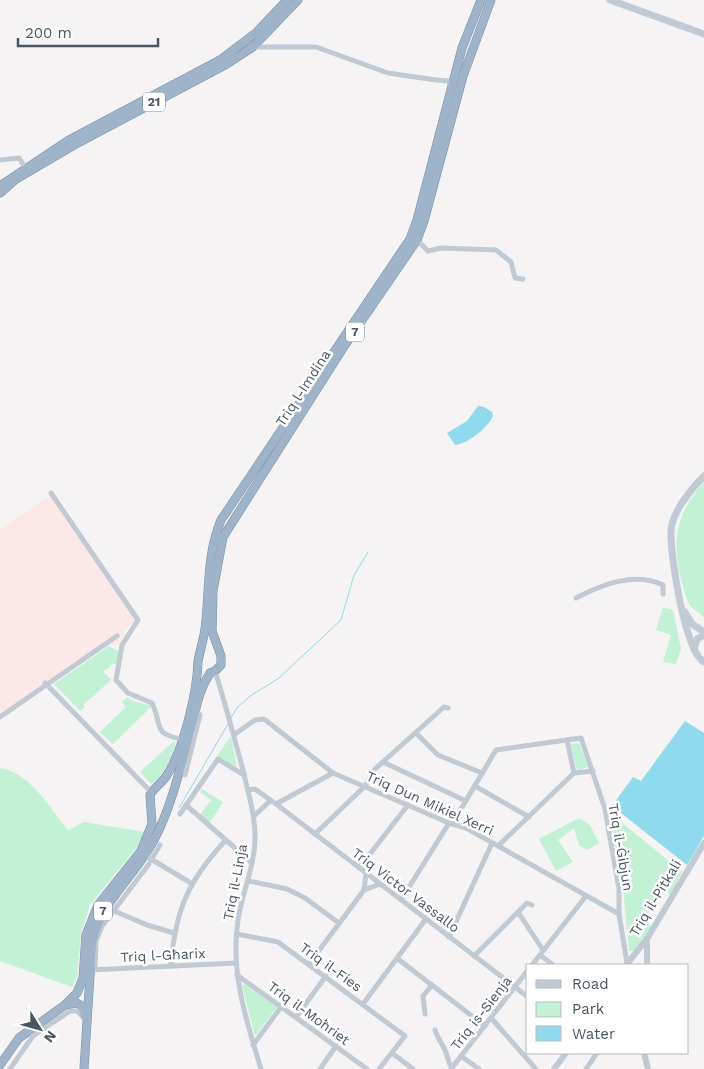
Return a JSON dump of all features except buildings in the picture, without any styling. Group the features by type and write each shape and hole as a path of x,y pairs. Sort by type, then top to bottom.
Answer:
{"highway":[{"name":"21","path":"0,186 25,167 70,140 220,60 257,32 287,0"},
{"name":"21","path":"0,193 41,163 225,65 253,47 298,0"},
{"name":"Triq l-Imdina","path":"153,791 165,778 182,739 199,668 208,596 208,563 214,536 221,520 410,239 417,220 462,48 481,0"},
{"name":"Triq l-Imdina","path":"84,1069 92,969 92,944 96,925 105,907 148,860 186,758 200,690 212,672 221,665 212,631 213,591 223,537 344,348 417,240 464,76 491,0"},
{"path":"202,652 212,649 219,653"},
{"path":"199,668 201,671 212,672"},
{"path":"150,801 153,806 159,809 169,801 165,789 153,791"},
{"name":"7","path":"0,1064 24,1034 65,1005 77,993 83,978 86,935 98,905 141,851 152,824 150,801 153,791"},
{"path":"65,1005 77,1003 82,1006 86,1034"}],"main road":[{"path":"610,0 704,34"},
{"path":"704,476 678,511 671,530 681,613 692,638 698,659 704,662"},
{"path":"680,600 692,624 704,633 697,639 694,649"}],"street":[{"path":"253,47 316,47 388,73 436,80 443,79 448,81 451,86"},
{"path":"0,160 19,158 25,167"},
{"path":"417,240 428,250 441,248 496,250 511,262 516,278 523,278"},
{"path":"51,493 138,620 122,645 116,680 128,693 152,703 161,731 166,736 182,739"},
{"path":"576,598 596,587 626,580 647,579 663,584 663,594"},
{"path":"0,717 117,636"},
{"name":"Triq il-Linja","path":"212,672 235,734 254,816 255,842 249,881 238,918 236,962 242,1006 260,1069"},
{"path":"46,684 153,791"},
{"path":"315,834 365,786 374,770 385,763 444,707 448,708"},
{"name":"Triq Dun Mikiel Xerri","path":"235,734 255,720 264,720 333,773 451,824 466,828 619,914"},
{"path":"417,734 438,755 482,773"},
{"name":"Triq il-Ġibjun","path":"566,740 581,738 594,771 605,809 619,889 619,914 627,964"},
{"path":"401,900 466,801 496,750 566,740 574,773"},
{"path":"185,775 186,758"},
{"path":"180,814 218,759 244,775"},
{"path":"385,763 466,801"},
{"path":"499,846 574,773 594,771"},
{"path":"276,804 333,773"},
{"path":"475,786 529,817"},
{"name":"Triq Victor Vassallo","path":"248,790 255,789 276,804 526,996"},
{"path":"254,816 270,801"},
{"path":"186,805 252,863"},
{"path":"359,868 408,805"},
{"path":"172,965 174,933 181,906 191,883 208,859 225,841"},
{"path":"449,937 492,843"},
{"name":"Triq il-Pitkali","path":"627,964 647,940 704,843"},
{"path":"92,969 96,941 102,926 114,912 160,844"},
{"path":"148,860 191,883"},
{"path":"309,964 364,890 366,874"},
{"path":"249,881 287,889 299,895 339,923"},
{"path":"364,890 380,884"},
{"path":"533,964 586,896"},
{"path":"474,956 527,903 532,905"},
{"path":"105,907 146,925 174,933"},
{"path":"518,912 542,953 552,964"},
{"path":"363,1004 426,920"},
{"name":"Triq il-Fies","path":"237,934 278,942 405,1036 392,1053"},
{"path":"647,940 647,964"},
{"path":"398,959 485,1026"},
{"name":"Triq l-Għarix","path":"92,969 236,962"},
{"name":"Triq is-Sienja","path":"452,1068 526,972"},
{"name":"Triq il-Moħriet","path":"238,975 367,1069"},
{"path":"296,1017 326,976"},
{"path":"426,1014 423,996 432,985"},
{"path":"254,1045 281,1006"},
{"path":"10,1069 33,1036 70,1011 77,1011 85,1020"},
{"path":"491,1018 536,1069"},
{"path":"435,1030 439,1042 444,1048 446,1059 452,1068"},
{"path":"320,1069 336,1046"},
{"path":"379,1069 392,1053 413,1069"},
{"path":"554,1069 565,1054"},
{"path":"586,1069 596,1054"},
{"path":"644,1054 648,1069"},
{"path":"461,1056 478,1069"}],"shaded area":[{"path":"51,495 136,621 123,630 125,634 123,641 113,646 108,640 0,714 0,529"}],"green space":[{"path":"704,482 704,617 690,606 686,597 678,565 677,536 685,509"},
{"path":"663,607 673,610 681,649 676,664 663,662 671,635 656,630"},
{"path":"109,646 119,652 117,665 112,663 108,669 103,671 111,680 83,705 85,707 80,711 54,684"},
{"path":"127,697 133,701 152,706 113,744 100,732 126,707 122,702"},
{"path":"231,736 237,767 217,756"},
{"path":"175,740 174,750 168,764 160,776 151,784 140,772"},
{"path":"579,743 588,767 577,770 570,744"},
{"path":"0,768 21,776 30,784 68,830 84,822 145,832 137,847 90,905 81,933 77,977 72,987 0,961"},
{"path":"202,789 223,802 209,824 200,815 211,800 200,792"},
{"path":"609,812 682,872 671,894 657,889 646,921 652,927 634,951 629,951 623,888"},
{"path":"579,818 590,825 599,843 587,850 579,845 574,828 558,840 573,862 556,871 539,839"},
{"path":"245,984 277,1007 255,1036 242,986"}],"water":[{"path":"478,406 492,412 493,416 482,430 471,439 455,445 447,433 467,421"},
{"path":"685,721 704,733 704,836 687,865 612,806 633,777 641,781"}],"waterway":[{"path":"231,718 237,708 250,696 279,678 341,620 354,575 368,552"},
{"path":"179,808 228,724"}]}
